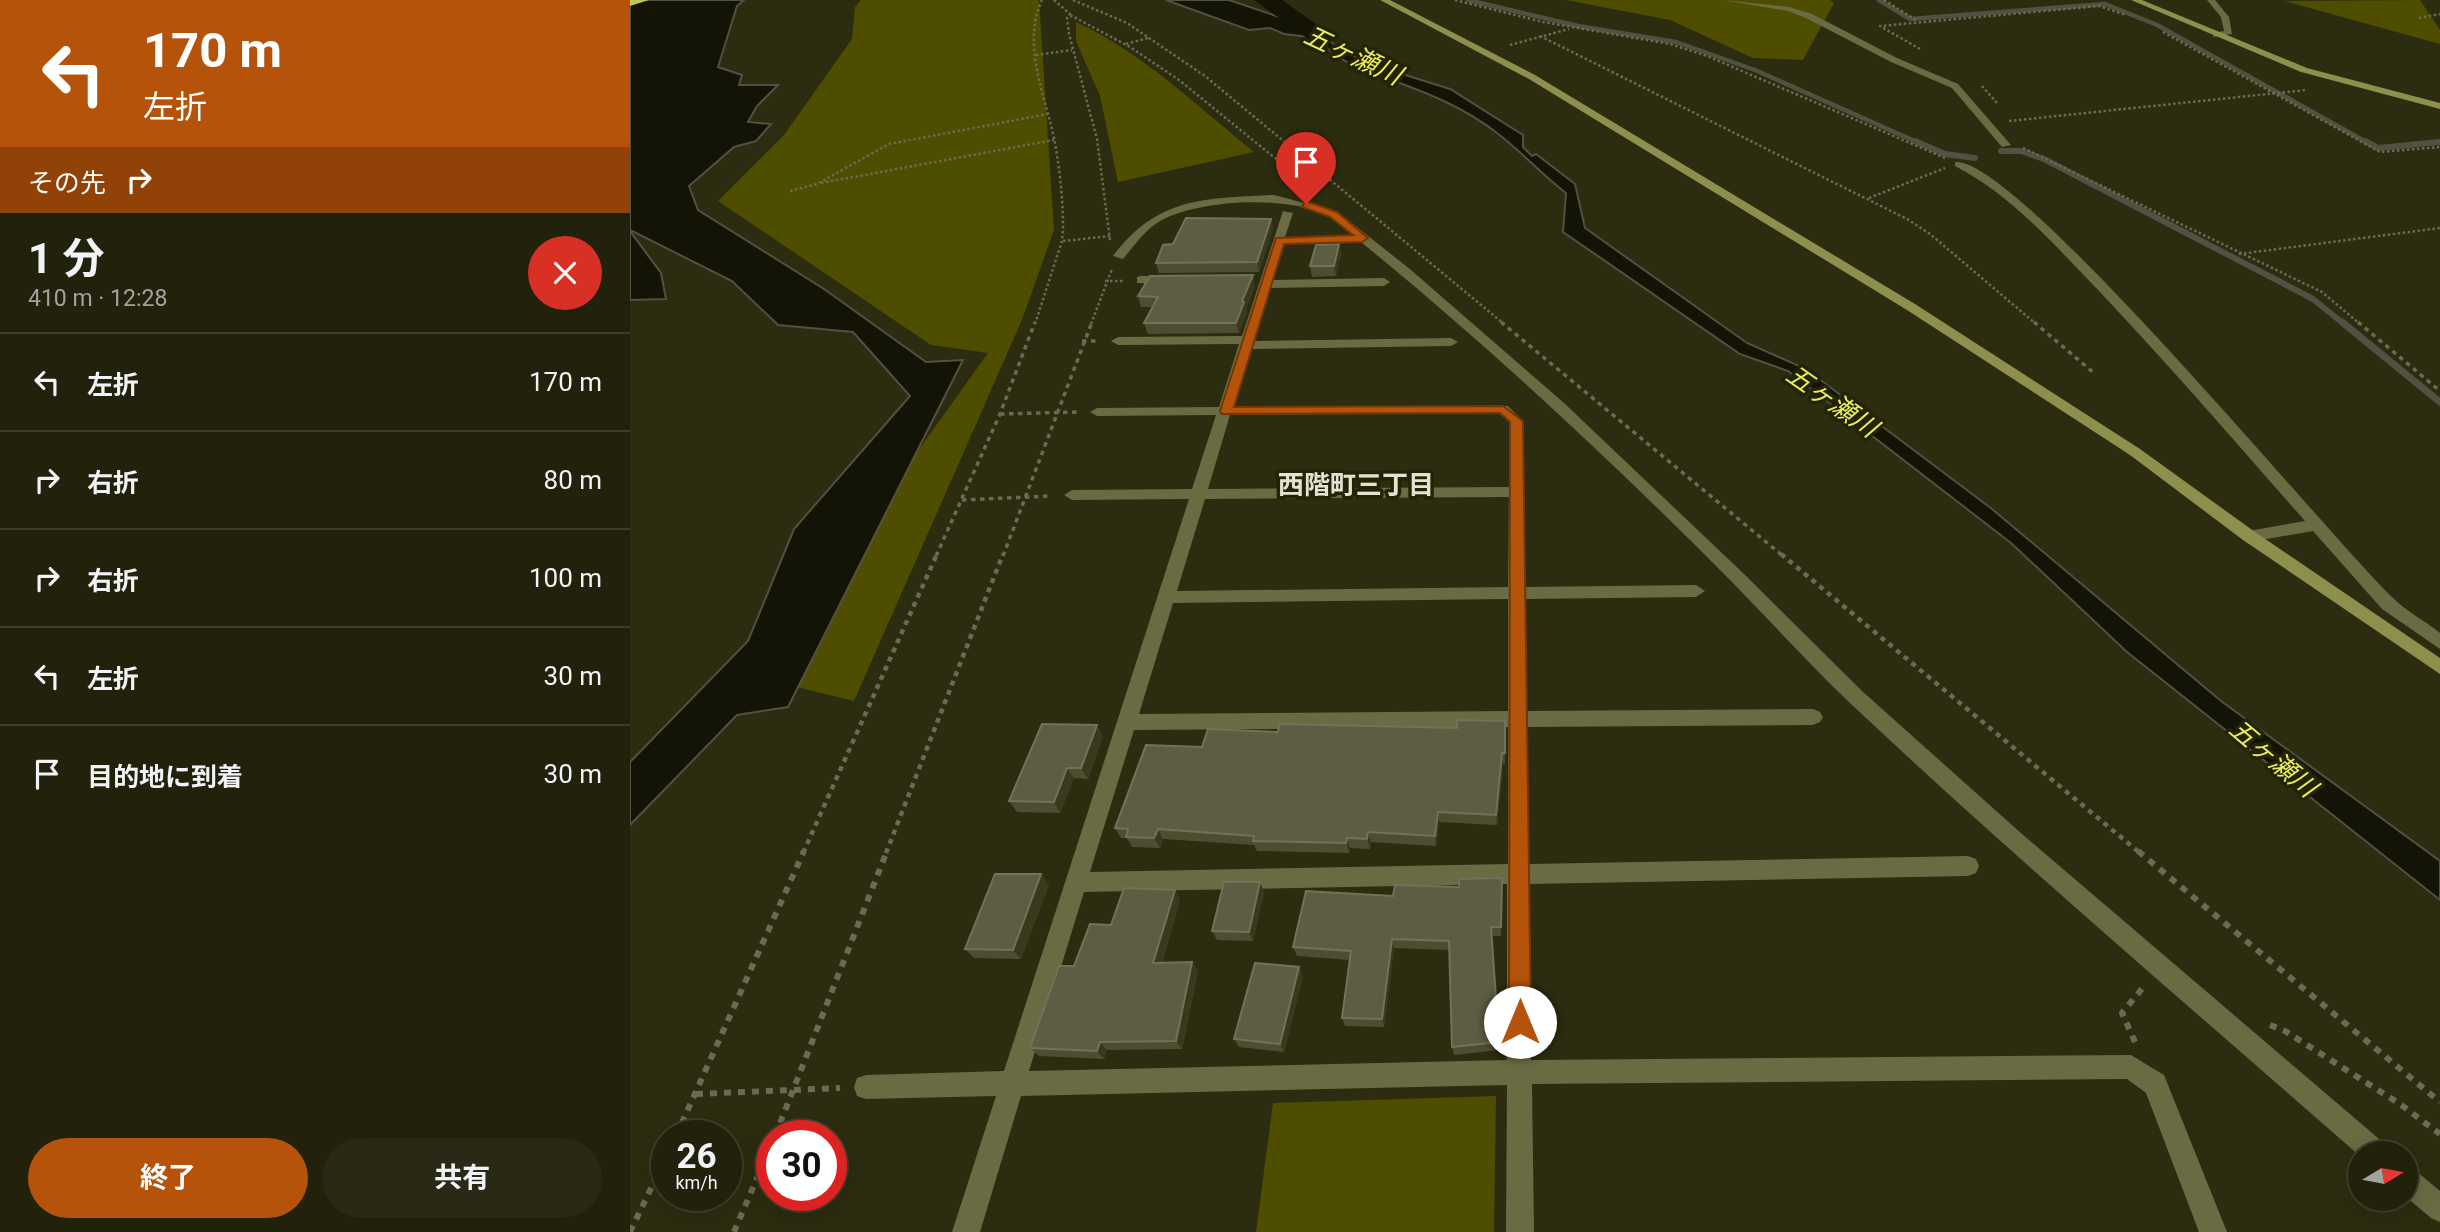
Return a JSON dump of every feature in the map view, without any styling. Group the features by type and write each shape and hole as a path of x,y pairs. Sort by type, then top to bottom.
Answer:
{"highway":[{"path":"630,3 645,0"}],"street":[{"path":"1384,0 1532,77 1911,307 2135,452 2249,536 2440,667"},
{"path":"1727,0 1789,9 1809,16 1955,86 2006,145"},
{"path":"2135,0 2304,70 2440,106"},
{"path":"2211,0 2225,17 2229,32 2216,35"},
{"path":"1958,164 1995,186 2039,222 2135,320 2388,604 2440,642"},
{"path":"1112,259 1156,219 1176,210 1224,199 1289,200 1334,214 1559,406 1737,577 1855,696 2015,841 2162,965 2362,1141"},
{"path":"966,1232 1248,342 1263,281 1280,240 1287,213"},
{"path":"1280,240 1362,238"},
{"path":"1141,281 1179,280"},
{"path":"1263,281 1384,282"},
{"path":"1118,341 1451,342"},
{"path":"1097,412 1503,410 1516,421 1520,1232"},
{"path":"1072,495 1517,492"},
{"path":"2249,536 2317,525"},
{"path":"1167,597 1696,591"},
{"path":"1128,722 1813,717"},
{"path":"1077,882 1968,866"},
{"path":"866,1087 1520,1072 2131,1067 2155,1084 2213,1232"},
{"path":"2418,1190 2440,1209"}],"path":[{"path":"684,1120 1000,414 1026,351 1062,241 1064,222 1055,140 1036,55 1035,10 1042,0"},
{"path":"1054,0 1072,16 1125,44 1224,115 1328,199 1334,214"},
{"path":"1073,0 1127,23 1205,76 2440,1102"},
{"path":"1455,0 1573,28 1653,40 1707,55 1958,164"},
{"path":"1884,0 1919,21"},
{"path":"1931,55 1880,26 2099,6 2130,17"},
{"path":"2419,18 2440,14"},
{"path":"782,1120 1026,497 1112,259 1105,178 1083,77 1067,37 1067,18 1072,16"},
{"path":"2156,27 2380,152 2440,147"},
{"path":"1506,46 1573,28"},
{"path":"1540,36 1869,198 1930,233 2095,374"},
{"path":"1125,44 1148,38"},
{"path":"1036,55 1072,50"},
{"path":"1980,84 2003,110"},
{"path":"2007,123 2011,120 2353,85"},
{"path":"817,184 889,144 1048,114"},
{"path":"790,191 1055,140"},
{"path":"2020,143 2022,148 2049,158 2238,254 2322,292 2440,391"},
{"path":"1869,198 1958,164"},
{"path":"2238,254 2440,228"},
{"path":"1062,241 1138,233"},
{"path":"1000,414 1097,412"},
{"path":"962,500 1072,495"},
{"path":"2122,1013 2162,965"},
{"path":"2259,1021 2285,1031 2400,1104 2440,1134"},
{"path":"696,1094 866,1087"},
{"path":"734,1232 756,1180"},
{"path":"630,1232 651,1188"}],"shaded area":[{"path":"861,0 1039,0 1054,230 1022,320 854,701 756,677 988,353 931,345 718,201 784,135 852,39 855,7"},
{"path":"1566,0 1830,0 1834,3 1803,60 1753,58 1670,20"},
{"path":"2420,0 2440,30 2440,44 2284,1"},
{"path":"1076,22 1147,64 1254,152 1118,182 1100,96 1076,41"},
{"path":"1496,1096 1494,1232 1256,1232 1273,1103"}],"water":[{"path":"630,0 744,0 737,6 718,67 742,75 739,85 778,85 757,106 748,122 771,124 756,141 734,147 689,186 698,210 824,289 926,362 963,360 788,707 737,715 630,825 630,762 748,641 794,529 910,396 853,332 778,325 732,281 630,230"},
{"name":"五ヶ瀬川","path":"1166,0 1229,0 1291,21 1321,34 1341,50 1367,63 1450,89 1523,135 1523,147 1532,156 1536,154 1575,184 1585,228 1747,343 1806,369 1992,509 2221,701 2440,861 2440,900 2127,652 2011,543 1788,371 1740,354 1563,232 1566,193 1484,124 1444,101 1349,63 1332,53 1318,38 1284,34 1270,28 1249,30"},
{"path":"630,231 661,273 666,299 630,300"}],"building":[{"path":"1186,218 1271,219 1257,262 1156,263 1163,245 1173,244"},
{"path":"1339,244 1334,266 1310,266 1316,245"},
{"path":"1253,275 1236,323 1144,323 1158,297 1138,296 1150,276"},
{"path":"1457,720 1505,721 1505,753 1502,753 1496,815 1438,812 1435,836 1368,832 1367,839 1347,838 1346,843 1253,841 1254,836 1158,829 1154,838 1126,837 1128,829 1115,828 1146,745 1202,747 1208,729 1278,732 1279,724 1457,728"},
{"path":"1042,724 1097,725 1081,768 1067,768 1054,802 1009,801"},
{"path":"995,874 1041,874 1013,950 965,949"},
{"path":"1502,878 1501,927 1491,927 1499,1042 1452,1047 1449,941 1392,939 1382,1019 1342,1018 1351,951 1293,947 1306,891 1393,896 1395,885 1459,887 1459,879"},
{"path":"1224,882 1260,882 1249,932 1212,931"},
{"path":"1124,888 1175,890 1153,963 1192,962 1176,1041 1100,1042 1097,1051 1030,1048 1059,966 1074,966 1090,924 1111,925"},
{"path":"1255,963 1299,967 1280,1044 1234,1039"}],"waterway":[{"path":"1266,0 1317,34"},
{"path":"1468,0 1578,26 1676,42 1755,70 1919,143"},
{"path":"1879,0 1910,19 2105,4 2157,25 2368,143"},
{"path":"1915,141 1945,154 1975,158"},
{"path":"2365,141 2378,148 2440,142 2433,143"},
{"path":"2001,151 2021,151 2044,159 2313,299 2344,324"},
{"path":"2342,322 2440,402"}],"district":[{"name":"西階町三丁目","path":"1356,485"}],"route":[{"path":"1306,204 1334,214 1362,238 1280,240 1226,411 1503,410 1516,421 1520,1022"}]}
